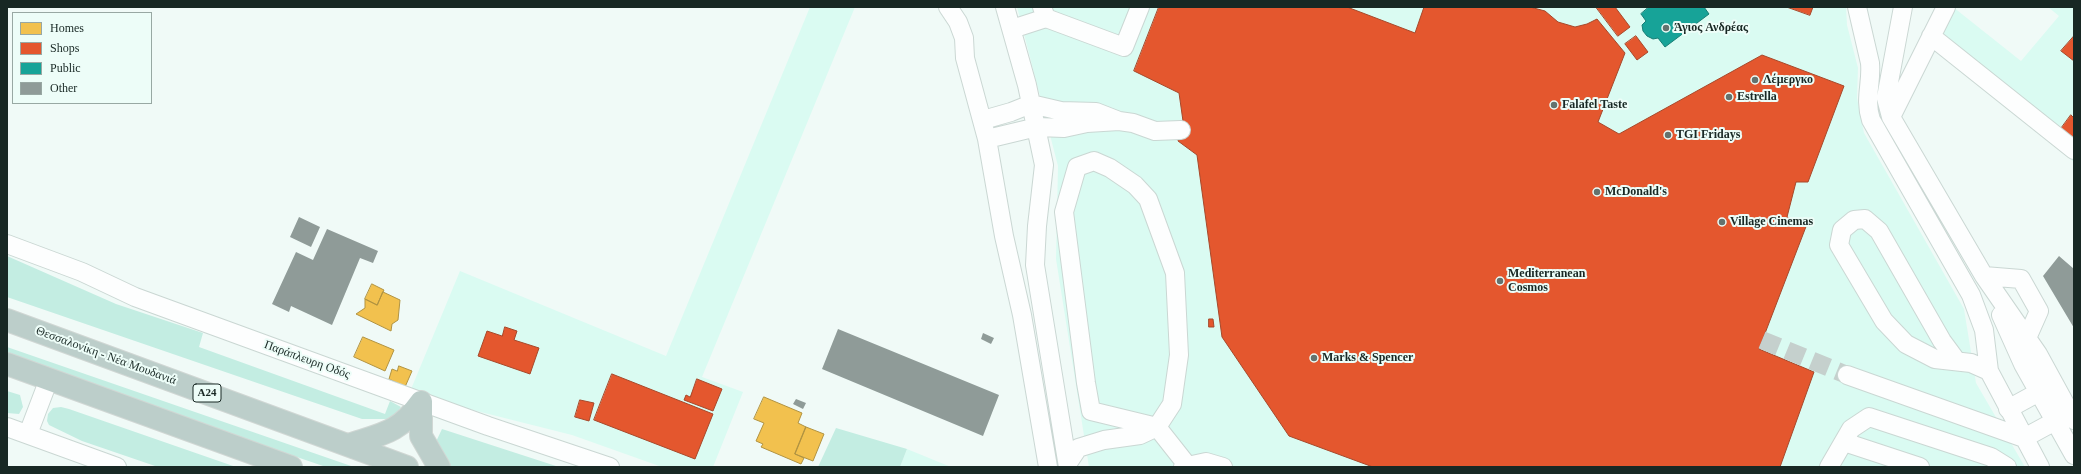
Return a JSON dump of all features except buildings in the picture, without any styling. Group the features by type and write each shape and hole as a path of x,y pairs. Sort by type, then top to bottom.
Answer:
{"highway":[{"name":"Θεσσαλονίκη - Νέα Μουδανιά","path":"7,320 408,467"},
{"path":"7,364 291,467"},
{"path":"348,445 397,429 411,416 421,402"},
{"path":"421,402 421,436 439,467"}],"street":[{"path":"948,7 958,22 964,38"},
{"path":"961,7 965,58 987,139 1004,236 1022,315 1048,467"},
{"path":"1005,7 1037,127 1044,165 1037,226 1036,265 1068,465"},
{"path":"1012,29 1044,13 1124,47 1140,7"},
{"path":"1896,7 1900,19 1886,98 1891,117 1984,276 2038,354 2047,389"},
{"path":"1899,25 1903,7"},
{"path":"1891,68 1916,7"},
{"path":"1891,117 1946,7"},
{"path":"1860,13 1871,72 1866,102 1871,120 1971,295 1984,330 1989,371 2040,467"},
{"path":"1931,36 2074,150"},
{"path":"983,120 1011,112 1031,104 1060,111 1096,112 1119,121"},
{"path":"987,139 1037,127 1064,128 1087,123 1119,121 1133,123 1155,131 1181,130"},
{"path":"1068,465 1078,448 1104,440 1140,435 1157,427 1172,404 1179,355 1174,273 1148,199 1135,185 1110,168 1094,161 1077,167 1064,212 1091,411 1157,427 1185,466 1211,465"},
{"path":"1963,362 1942,341 1879,231 1866,219 1854,220 1842,230 1839,245 1884,321 1906,344 1935,359 1963,362 1989,371"},
{"name":"Παράπλευρη Οδός","path":"7,244 82,272 135,297 554,450 610,467"},
{"path":"1984,276 2021,279 2038,311 2027,338"},
{"path":"1984,276 2023,364 2047,389 2067,418 2074,455"},
{"path":"1906,344 1921,344 1930,338 1935,328"},
{"path":"1963,362 1968,359 1980,343 1984,330"},
{"path":"1847,375 2024,438 2067,418"},
{"path":"28,434 49,379"},
{"path":"2008,409 2047,389"},
{"path":"1830,467 1851,429 1869,418 1991,457 2007,467"},
{"path":"7,427 117,467"},
{"path":"1062,429 1079,436 1157,427"},
{"path":"1844,442 1920,467"}],"shaded area":[{"path":"810,7 855,7 702,377 743,392 713,467 662,467 572,435 409,394 460,271 666,356"},
{"name":"Mediterranean Cosmos","path":"1017,7 1846,7 1847,25 1858,68 1857,98 1864,133 1964,309 1976,383 2025,467 1089,467 1056,259 1058,166"},
{"path":"1953,7 2021,61 2059,16 2048,7 2074,7 2074,162 1934,47"},
{"path":"7,256 116,304 203,333 199,347 385,414 390,401 401,407 393,419 362,419 7,297"},
{"path":"7,347 354,467 326,467 7,358"},
{"path":"7,391 20,395 23,407 19,414 7,413"},
{"path":"61,407 236,467 158,467 82,441 49,425 47,421 48,414 53,408"},
{"path":"836,428 907,449 900,467 818,467"},
{"path":"442,429 559,467 447,467 433,448"},
{"path":"907,449 951,467 900,467"}],"tunnel":[{"path":"1762,340 1847,375"}],"place":[{"name":"Άγιος Ανδρέας","path":"1666,28"},
{"name":"Λέμεργκο","path":"1755,80"},
{"name":"Estrella","path":"1729,97"},
{"name":"Falafel Taste","path":"1554,105"},
{"name":"TGI Fridays","path":"1668,135"},
{"name":"McDonald's","path":"1597,192"},
{"name":"Village Cinemas","path":"1722,222"},
{"name":"Mediterranean Cosmos","path":"1500,281"},
{"name":"Marks & Spencer","path":"1314,358"}]}
